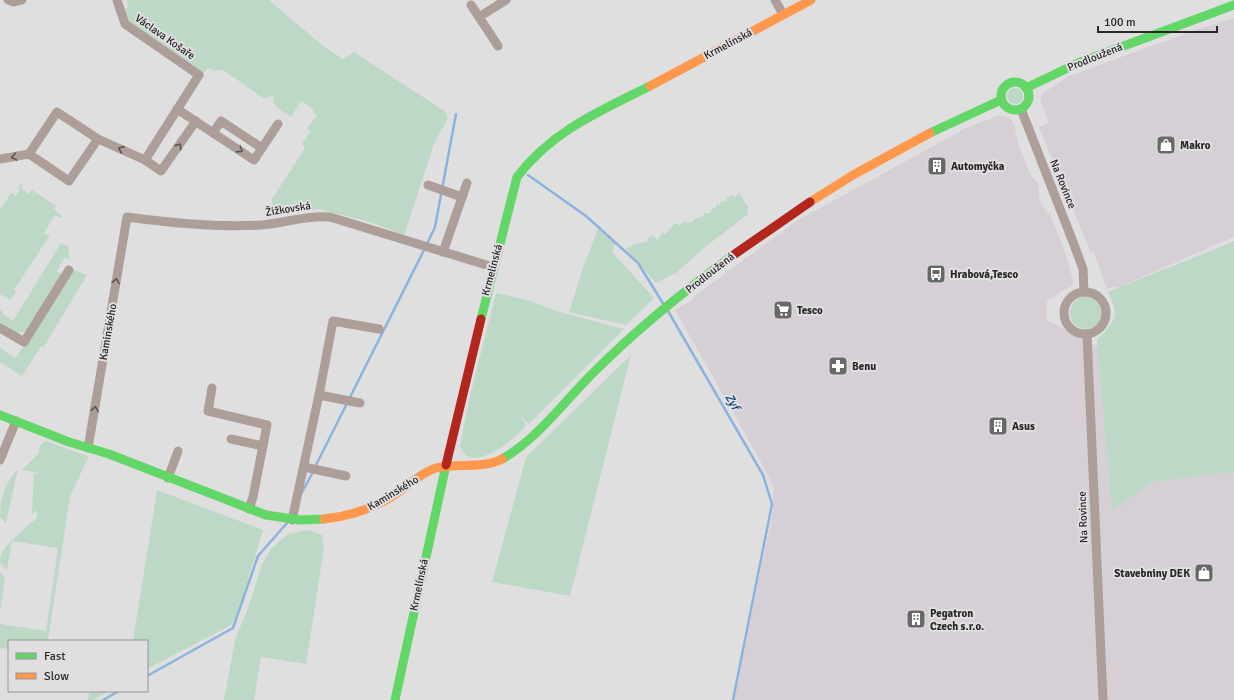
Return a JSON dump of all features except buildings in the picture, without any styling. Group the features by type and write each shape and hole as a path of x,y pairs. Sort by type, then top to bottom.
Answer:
{"main road":[{"name":"Krmelínská","path":"395,700 445,467 493,267 517,177 525,165 560,135 595,114 811,0"},
{"name":"Prodloužená","path":"1026,88 1078,63 1234,5"},
{"path":"1016,83 1026,88 1028,98 1025,106 1021,109 1010,110 1001,100 1002,90 1008,84 1016,83"},
{"name":"Prodloužená","path":"445,467 482,466 497,462 516,450 617,350 675,300 754,240 831,189 922,137 1001,100"},
{"name":"Kaminského","path":"0,415 249,509 292,520 333,519 356,514 388,499 429,471 445,467"}],"street":[{"path":"8,0 14,2 22,0"},
{"name":"Václava Košaře","path":"117,0 125,24 199,75 145,160"},
{"path":"479,17 506,0"},
{"path":"775,0 783,14"},
{"path":"471,5 498,46"},
{"path":"177,109 254,160 278,124"},
{"name":"Na Rovince","path":"1021,109 1083,269 1084,292"},
{"path":"0,160 29,154 57,112 98,139 145,160 161,171 196,121"},
{"path":"213,133 221,121 262,148"},
{"path":"29,154 69,182 98,139"},
{"path":"443,252 467,183"},
{"path":"428,185 462,197"},
{"name":"Žižkovská","path":"127,217 168,223 262,225 314,216 330,217 493,267"},
{"name":"Kaminského","path":"88,448 127,217"},
{"path":"0,328 24,342 69,270"},
{"path":"1084,292 1091,293 1103,302 1106,315 1100,328 1087,334 1081,334 1071,329 1065,320 1064,314 1067,303 1071,298 1084,292"},
{"path":"292,520 333,321 378,329"},
{"name":"Na Rovince","path":"1087,334 1103,700"},
{"path":"205,420 212,388"},
{"path":"318,395 360,403"},
{"path":"208,411 267,425 253,497 249,509"},
{"path":"0,460 16,421"},
{"path":"231,439 263,446"},
{"path":"168,478 178,451"},
{"path":"304,467 346,476"}],"shaded area":[{"path":"1234,18 1234,237 1117,288 1116,286 1107,289 1094,253 1091,253 1039,127 1049,123 1040,100 1042,94 1069,76 1198,29"},
{"path":"999,115 1010,118 1014,124 1019,146 1030,174 1039,185 1039,198 1045,210 1050,214 1064,249 1072,277 1073,285 1047,301 1047,320 1098,347 1112,510 1152,482 1234,472 1234,700 734,700 773,511 773,486 755,451 675,310 692,300 693,297 798,220 966,128"}],"green space":[{"path":"127,0 269,0 322,45 343,59 354,52 446,112 448,118 434,144 404,235 373,223 319,209 274,216 272,199 305,148 302,144 311,131 307,129 317,115 313,112 314,110 301,101 291,117 274,104 274,97 271,96 268,98 263,98 223,70 215,71 208,68 204,73 138,30 128,21 123,9 128,8"},
{"path":"1015,88 1021,90 1023,96 1021,102 1015,104 1009,102 1007,96 1009,90"},
{"path":"20,182 22,184 22,189 29,194 32,190 56,206 54,210 62,216 61,218 55,215 44,233 47,236 50,235 14,290 16,292 10,300 0,294 0,210 11,193 16,196 19,192"},
{"path":"739,193 748,207 747,215 705,247 676,273 656,283 626,249 637,243 647,242 648,238 653,235 657,240 662,231 665,235 675,223 680,225 684,221 687,223 692,222 694,219 700,218 701,216 703,217 704,213 710,213 712,208 714,209 718,203 719,206 722,201 726,201 726,197 730,197 732,195 735,197"},
{"path":"598,229 615,243 612,252 654,298 626,325 569,312 584,265"},
{"path":"1234,241 1234,472 1152,482 1112,511 1097,340 1114,319 1114,308 1108,292"},
{"path":"61,243 68,247 70,260 65,257 57,271 63,275 25,331 16,334 0,324 0,310 13,321"},
{"path":"72,269 87,275 43,348 41,346 22,376 0,362 0,348 16,358"},
{"path":"496,293 528,300 556,311 624,329 529,424 521,417 526,426 515,437 491,453 482,457 474,458 467,456 460,446 470,396"},
{"path":"1083,297 1089,297 1099,304 1102,313 1101,319 1095,326 1089,329 1083,329 1073,322 1070,316 1070,310 1077,300"},
{"path":"631,355 570,596 492,582 526,457"},
{"path":"45,441 88,456 88,458 70,496 48,640 8,640 8,649 0,648 0,624 46,631 58,548 12,541 7,570 0,561 1,555 9,543 37,518 37,510 32,515 34,473 39,475 39,473 22,470 39,453 39,447"},
{"path":"18,469 6,523 0,517 2,497 10,479"},
{"path":"157,490 263,530 238,613 231,625 148,668 148,640 133,640"},
{"path":"308,530 322,535 324,548 306,664 261,657 254,700 224,700 235,640 251,600 261,566 271,549 288,534"},
{"path":"0,571 5,579 0,613"},
{"path":"89,692 107,692 93,700 88,700"}],"waterway":[{"path":"427,244 435,227 456,114"},
{"name":"Zyf","path":"528,175 586,216 638,263 664,305"},
{"path":"315,467 425,248"},
{"name":"Zyf","path":"668,311 763,475 772,504 733,700"},
{"path":"301,494 313,472"},
{"path":"148,675 233,628 258,556 287,523"},
{"path":"103,700 117,692"}],"traffic: fast":[{"path":"1026,88 1078,63 1234,5"},
{"path":"1015,82 1025,86 1029,96 1025,106 1015,110 1005,106 1001,96 1005,86 1015,82"},
{"path":"481,319 517,177 531,161 561,135 613,104 650,86"},
{"path":"930,133 1001,100"},
{"path":"502,459 540,430 584,382 644,325 732,256"},
{"path":"0,415 69,442 109,454 266,515 300,520 324,519"},
{"path":"395,700 446,465"}],"traffic: slow":[{"path":"650,86 811,0"},
{"path":"810,202 853,175 930,133"},
{"path":"324,519 344,516 383,502 426,472 436,468 444,466 486,464 502,459"}],"traffic: jam":[{"path":"732,256 810,202"},
{"path":"446,465 481,319"}],"place":[{"name":"Makro","path":"1166,145"},
{"name":"Automyčka","path":"937,166"},
{"name":"Hrabová,Tesco","path":"936,274"},
{"name":"Tesco","path":"783,310"},
{"name":"Benu","path":"838,366"},
{"name":"Asus","path":"998,426"},
{"name":"Stavebniny DEK","path":"1204,573"},
{"name":"Pegatron Czech s.r.o.","path":"916,619"}]}
